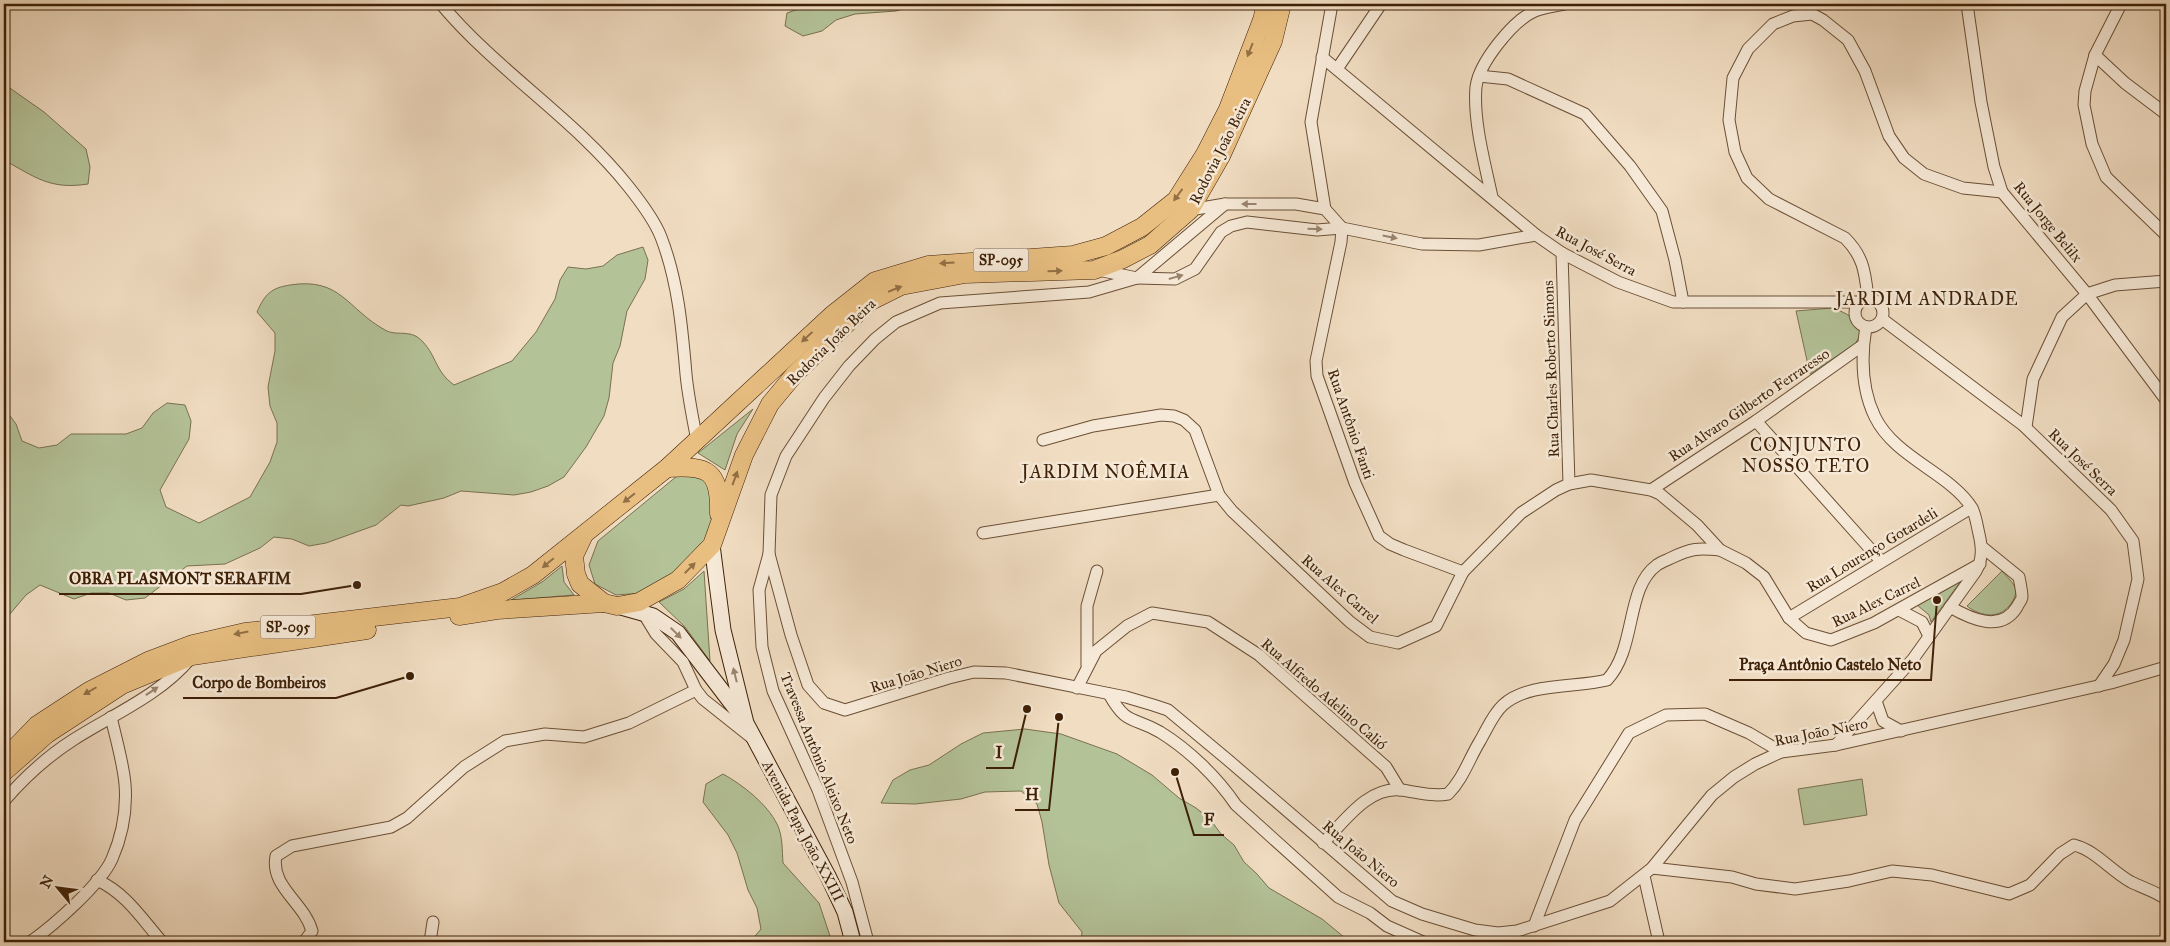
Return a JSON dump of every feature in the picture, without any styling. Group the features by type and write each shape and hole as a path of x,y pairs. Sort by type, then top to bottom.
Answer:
{"main road":[{"name":"Rodovia João Beira","path":"585,532 667,468 832,315 875,281 928,265 1073,255 1106,246 1142,227 1176,200 1205,154 1228,109 1262,20 1266,4"},
{"name":"Rodovia João Beira","path":"192,656 497,610 639,602 678,580 712,545 744,455 770,404 794,375 869,302 901,286 965,274 1094,270 1123,259 1150,245 1190,210 1220,156 1248,97 1273,41 1282,4"},
{"path":"667,468 693,466 705,470 715,480 719,497 719,524"},
{"path":"585,532 574,556 576,574 580,584 611,604"},
{"name":"SP-095","path":"4,759 37,726 88,691 148,661 193,644 245,632 460,607 502,592 533,575 585,532"},
{"name":"Avenida Papa João XXIII","path":"712,545 724,630 746,723"},
{"name":"Avenida Papa João XXIII","path":"611,604 642,611 678,633 746,723 828,876 845,912 853,942"},
{"name":"SP-095","path":"4,772 47,734 122,686 192,656"}],"street":[{"path":"441,4 613,167 640,201 661,235 679,301 686,375 697,441"},
{"path":"1332,4 1311,122 1325,209 1342,228"},
{"path":"1337,69 1381,4"},
{"path":"1492,197 1479,132 1476,88 1479,76 1491,54 1506,35 1526,16 1535,11 1565,4"},
{"name":"Rua Jorge Belilx","path":"1967,4 1981,102 1994,168 2002,192 2088,294 2166,400"},
{"path":"2121,4 2095,55 2085,91 2084,105 2092,144 2106,176 2166,235"},
{"path":"1864,300 1873,299 1881,305 1882,319 1875,326 1866,327 1858,322 1854,314 1864,300 1862,261 1855,248 1845,238 1769,199 1747,178 1735,152 1728,120 1733,78 1748,49 1773,24 1793,16 1812,14 1823,20 1848,40 1865,71 1889,136 1904,158 1924,174 1962,188 2002,192"},
{"path":"2095,55 2125,83 2166,114"},
{"name":"Rua José Serra","path":"1322,57 1536,235 1562,253 1618,282 1673,302 1864,300"},
{"path":"1479,76 1508,79 1585,114 1630,166 1662,211 1675,260 1683,302"},
{"path":"769,554 771,495 786,456 824,398 844,372 875,339 896,322 940,303 1089,292 1136,278 1225,204"},
{"path":"1190,210 1225,204 1296,204 1325,209"},
{"path":"1094,270 1136,278 1175,279 1195,269 1221,232 1231,226 1247,222 1317,230 1342,228 1422,244 1479,245 1536,235"},
{"name":"Rua Antônio Fanti","path":"1342,228 1316,361 1317,376 1355,483 1380,536 1390,544 1463,572"},
{"name":"Rua Charles Roberto Simons","path":"1562,253 1569,484"},
{"path":"2026,427 2033,379 2062,317 2088,294 2115,285 2166,280"},
{"name":"Rua José Serra","path":"1882,319 2026,427 2111,510 2133,541 2138,579 2124,640 2114,664 2099,686"},
{"path":"1836,745 1850,727 1913,660 1980,564 1982,547 1972,508 1956,490 1894,443 1875,418 1864,387 1863,345 1866,327"},
{"name":"Rua Alvaro Gilberto Ferraresso","path":"1651,490 1756,421 1863,345"},
{"path":"983,533 1219,495 1195,430 1184,420 1174,416 1161,416 1093,426 1043,440"},
{"path":"1756,421 1881,561"},
{"name":"Rua Alex Carrel","path":"1219,495 1232,511 1350,622 1370,637 1398,644 1436,626 1463,572 1522,513 1569,484 1591,480 1651,490 1660,494 1697,525 1720,550 1746,563 1764,577 1789,618 1806,633 1830,640 1874,623 1980,564"},
{"name":"Rua Lourenço Gotardeli","path":"1789,618 1972,508"},
{"path":"1950,607 1977,619 2002,621 2014,612 2022,598 2020,577 1982,547"},
{"path":"1323,843 1366,800 1384,790 1400,790 1438,796 1448,794 1465,770 1495,714 1503,704 1536,690 1607,680 1622,658 1628,639 1632,613 1641,585 1656,565 1696,548 1720,550"},
{"name":"Rua João Niero","path":"769,554 791,635 808,685 824,704 845,710 948,678 974,672 1006,673 1109,694 1168,710 1392,901 1422,914 1475,930 1498,933 1517,931 1610,901 1648,872 1712,795 1734,777 1755,764 1781,752 1836,745 1901,731 2099,686 2166,667"},
{"name":"Travessa Antônio Aleixo Neto","path":"769,554 759,590 762,647 773,690 818,790 852,882 868,942"},
{"path":"1087,668 1087,606 1097,571"},
{"path":"1899,610 1922,622 1929,636"},
{"path":"642,611 656,634 683,662 696,690 703,699 755,741"},
{"name":"Rua Alfredo Adelino Calió","path":"1077,688 1096,651 1127,626 1152,613 1208,622 1259,655 1386,767 1400,790"},
{"path":"4,801 19,784 71,741 177,674 192,656"},
{"path":"304,942 312,930 309,922 278,881 274,865 276,856 292,846 391,826 407,818 464,767 505,741 545,734 584,737 629,724 696,690"},
{"path":"1109,694 1119,711 1126,718 1160,732 1199,763 1225,789 1236,805 1338,897 1370,913 1387,926 1423,942"},
{"path":"1876,701 1883,721 1901,731"},
{"path":"1534,926 1575,820 1629,733 1666,716 1705,714 1749,733 1781,752"},
{"path":"30,942 49,929 97,880 112,860 123,822 125,782 111,717"},
{"path":"1659,942 1648,872 1732,877 1756,884 1795,889 1849,881 1892,871 1932,875 2009,894 2030,885 2060,854 2074,845 2084,847 2131,882 2155,891 2166,899"},
{"path":"97,880 113,887 127,900 162,942"},
{"path":"430,942 434,922"},
{"path":"1472,942 1475,930"},
{"path":"1488,942 1498,933"}],"green space":[{"path":"813,4 921,4 896,11 855,14 836,20 822,31 803,36 785,26 787,13"},
{"path":"4,84 44,112 86,149 90,167 88,184 53,184 34,177 4,160"},
{"path":"643,247 648,260 645,279 627,311 620,346 613,363 609,398 604,416 586,447 564,477 548,486 514,495 461,491 444,498 408,506 401,505 376,525 326,543 309,546 292,539 274,537 260,548 225,564 187,566 145,598 126,600 109,593 91,593 74,599 40,585 26,595 4,621 4,408 16,424 22,441 39,448 57,445 71,434 126,434 142,428 153,413 167,403 185,405 191,421 189,439 160,490 166,507 199,523 250,497 270,462 277,442 277,423 270,406 268,387 275,351 275,333 257,312 266,296 273,290 290,285 307,284 332,290 385,330 414,335 418,338 428,348 443,374 454,385 512,361 536,332 555,299 560,280 568,267 586,269 603,266 617,255"},
{"path":"1832,308 1851,317 1857,324 1861,334 1855,344 1810,374 1796,311"},
{"path":"753,409 737,434 725,470 698,453"},
{"path":"677,476 698,476 715,485 720,504 701,550 674,578 642,593 616,595 595,584 589,565 598,541"},
{"path":"562,566 564,582 574,595 511,600 542,582"},
{"path":"704,571 710,661 685,627 659,602 684,589"},
{"path":"2002,571 2016,589 2014,599 2007,608 2002,612 1991,615 1978,613 1967,606"},
{"path":"1963,578 1931,622 1929,615 1917,605"},
{"path":"1025,729 1061,734 1117,754 1152,775 1179,798 1210,819 1221,834 1234,845 1244,862 1269,888 1322,919 1350,942 1081,942 1082,932 1059,903 1049,865 1037,804 1021,791 985,792 961,799 915,804 881,803 893,780 910,770 929,765 961,744 983,733"},
{"path":"723,774 754,796 773,817 780,833 783,863 819,903 832,942 750,942 761,929 757,908 748,890 737,853 728,835 703,802 706,784"},
{"path":"1862,779 1867,815 1804,825 1798,789"}],"place":[{"name":"OBRA PLASMONT SERAFIM","path":"357,585"},
{"name":"Praça Antônio Castelo Neto","path":"1937,600"},
{"name":"Corpo de Bombeiros","path":"410,676"},
{"name":"I","path":"1027,709"},
{"name":"H","path":"1059,717"},
{"name":"F","path":"1175,772"}],"district":[{"name":"JARDIM ANDRADE","path":"1927,299"},
{"name":"CONJUNTO NOSSO TETO","path":"1806,455"},
{"name":"JARDIM NOÊMIA","path":"1106,472"}]}
